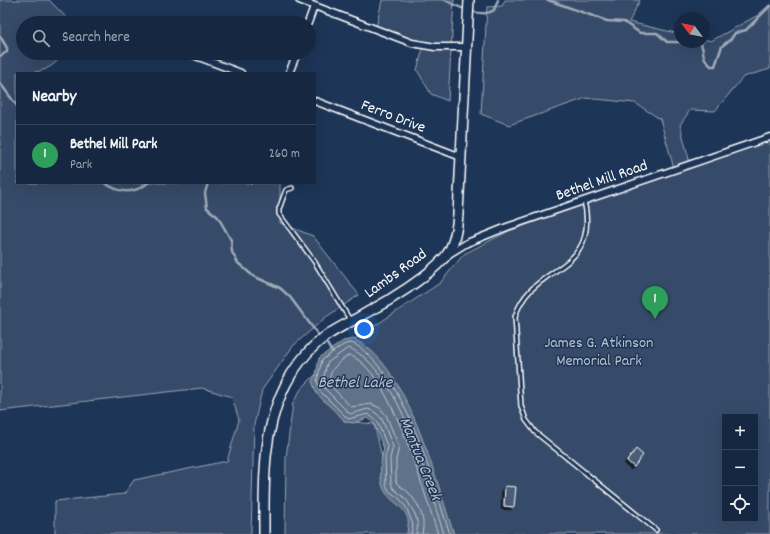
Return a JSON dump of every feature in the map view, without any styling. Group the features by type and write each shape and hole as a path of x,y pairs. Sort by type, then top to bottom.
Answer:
{"main road":[{"name":"Lambs Road","path":"264,534 264,476 269,435 282,391 292,373 319,342 408,288 446,256 455,236 458,224 469,2"}],"street":[{"path":"299,0 412,43 440,47 467,46"},
{"path":"310,16 314,6"},
{"path":"207,60 239,72"},
{"path":"289,72 294,60"},
{"name":"Ferro Drive","path":"316,101 461,157"},
{"name":"Bethel Mill Road","path":"446,256 482,236 770,137"}],"lane":[{"path":"292,188 286,190 279,209 279,214 314,261 351,322"},
{"path":"584,200 588,231 582,247 570,261 528,293 519,306 515,317 522,411 535,432 656,530"}],"green space":[{"path":"0,0 49,0 65,16 16,16 16,60 58,60 44,70 16,72 16,184 280,184 280,223 313,236 359,295 326,317 293,346 262,390 254,425 251,534 55,534 55,501 124,494 134,480 227,461 239,420 232,397 202,388 0,411"},
{"path":"382,0 454,0 448,101 431,94 417,70 424,45 376,28"},
{"name":"James G. Atkinson Memorial Park","path":"505,0 640,0 629,22 674,33 674,48 710,48 710,41 758,15 770,4 770,69 743,77 715,111 690,110 680,125 691,167 770,137 770,534 285,534 286,458 293,403 301,389 319,371 344,421 374,424 392,498 418,428 353,340 440,283 464,254 509,231 675,172 660,119 635,103 586,98 509,125 481,114 487,7 502,6"}],"water":[{"name":"Bethel Lake","path":"353,339 372,352 389,371 404,397 417,425 428,455 454,534 407,534 408,519 404,511 383,489 381,465 384,449 374,423 367,418 354,423 346,422 317,394 312,381 316,375 319,358 343,341"}],"building":[{"path":"636,449 643,455 634,467 627,461"},
{"path":"505,486 516,487 514,507 504,506"}],"waterway":[{"path":"445,0 469,11 483,13 494,10 498,0"},
{"path":"548,0 607,21 624,22 640,33 657,33 667,42 674,42"},
{"path":"702,48 705,59 711,66 715,66 722,46 731,39 735,33 746,30 770,6"},
{"name":"Mantua Creek","path":"0,36 7,48 7,52 0,56"},
{"name":"Mantua Creek","path":"0,83 16,105"},
{"name":"Mantua Creek","path":"106,184 121,191 132,191 146,184"},
{"name":"Mantua Creek","path":"208,184 205,193 207,208 218,217 231,240 232,252 238,263 253,276 280,288 290,297 319,336"},
{"name":"Mantua Creek","path":"327,344 332,352"}],"place":[{"name":"Bethel Mill Park","path":"655,319"}]}
